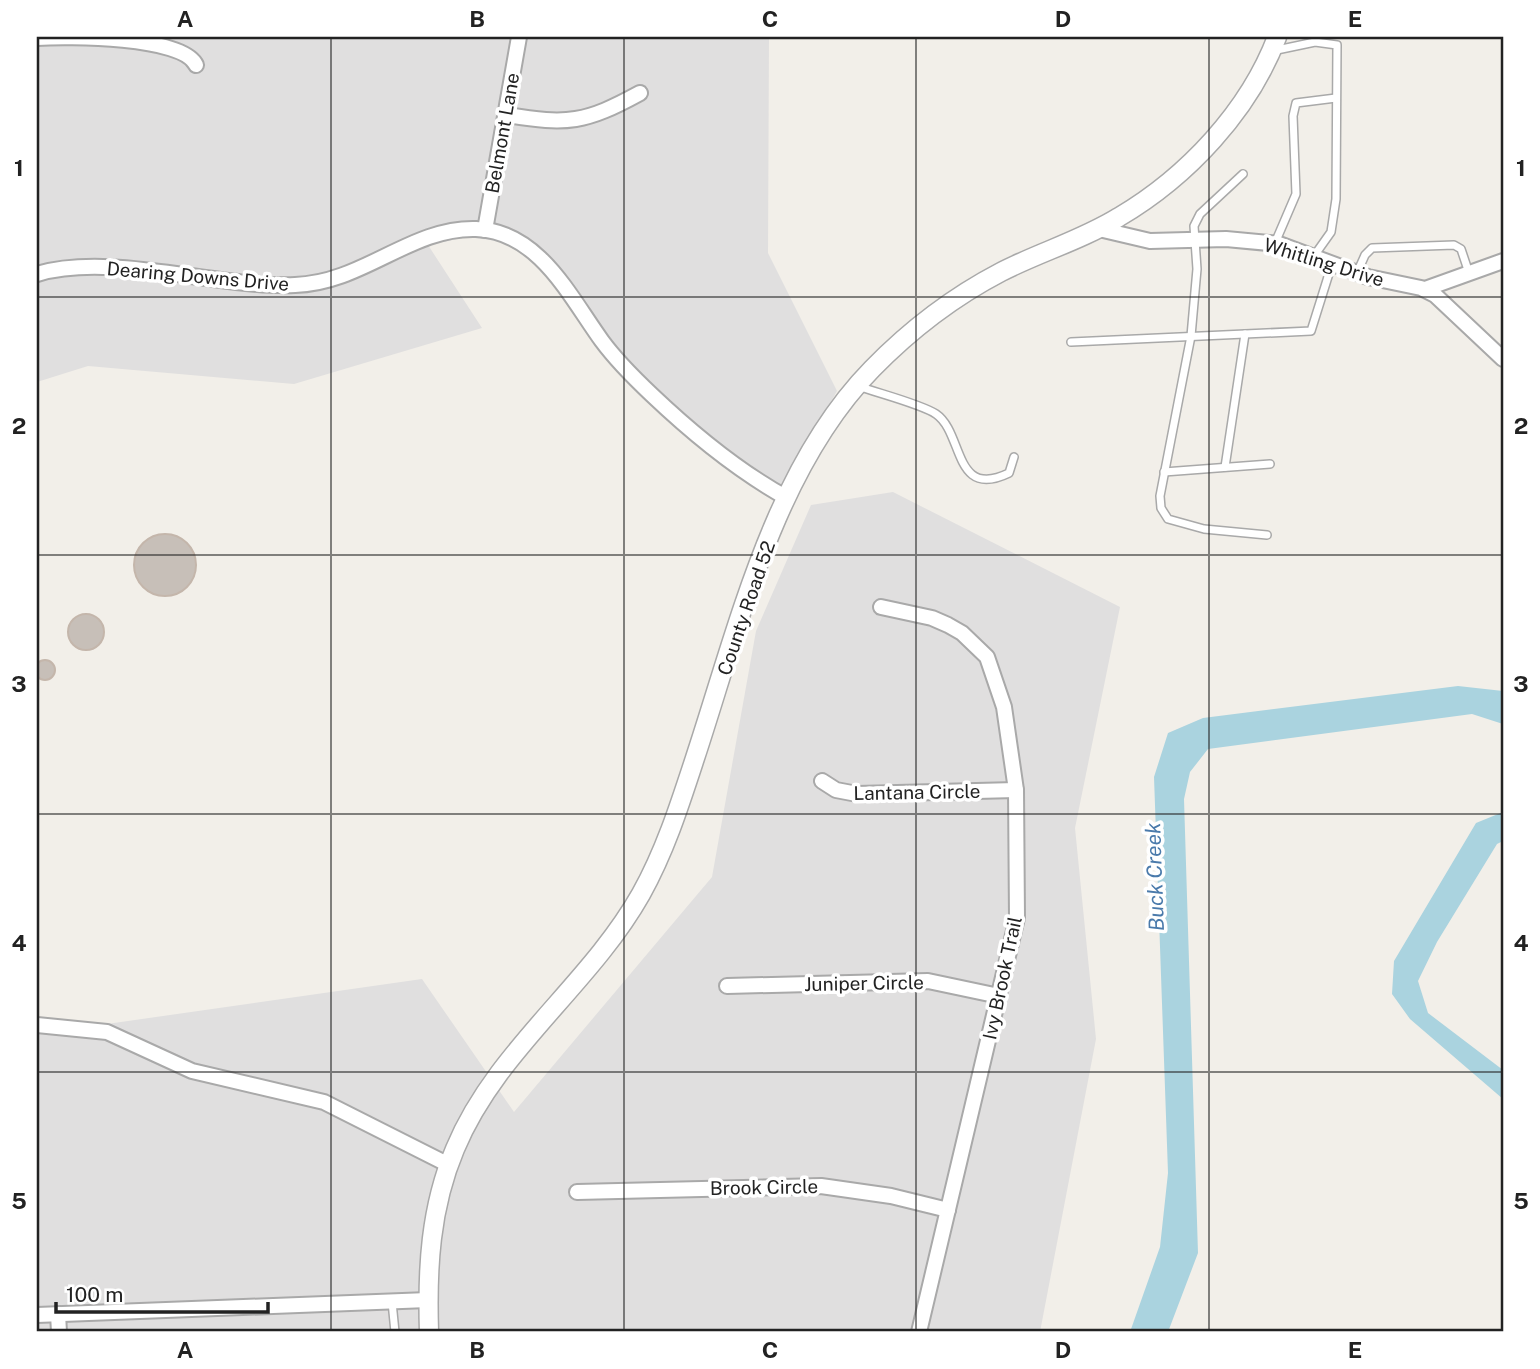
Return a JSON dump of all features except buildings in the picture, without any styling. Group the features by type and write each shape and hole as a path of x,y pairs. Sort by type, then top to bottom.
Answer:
{"street":[{"name":"Belmont Lane","path":"485,230 519,37"},
{"path":"37,38 90,38 166,47 183,51 196,65"},
{"name":"County Road 52","path":"429,1332 429,1249 456,1145 486,1092 525,1042 592,967 632,910 656,866 680,805 752,587 787,498 818,439 857,386 899,342 967,291 1003,271 1099,229 1161,187 1199,154 1242,103 1274,44"},
{"path":"507,115 561,122 577,121 612,108 639,93"},
{"name":"Whitling Drive","path":"1099,229 1150,241 1275,244 1384,282 1425,289"},
{"name":"Dearing Downs Drive","path":"37,274 87,267 242,282 318,283 348,275 434,235 485,230 519,242 549,265 603,342 652,395 734,463 787,498"},
{"path":"1425,289 1503,261"},
{"path":"1425,289 1435,295 1503,359"},
{"name":"Ivy Brook Trail","path":"881,607 925,616 948,625 962,633 987,657 1004,706 1016,790 1017,918 919,1332"},
{"name":"Lantana Circle","path":"822,781 836,790 857,794 1016,790"},
{"name":"Juniper Circle","path":"727,986 928,981 999,996"},
{"path":"37,1025 107,1032 192,1071 324,1102 449,1165"},
{"name":"Brook Circle","path":"577,1192 821,1186 948,1210"},
{"path":"37,1315 428,1300"},
{"path":"58,1314 59,1332"}],"lane":[{"path":"1274,44 1315,42 1336,45 1336,199 1331,232 1314,256"},
{"path":"1275,244 1296,194 1293,116 1296,103 1336,98"},
{"path":"1243,174 1200,215 1194,226 1197,269 1191,336 1160,496 1161,508 1168,519 1204,529 1267,535"},
{"path":"1357,273 1365,255 1372,248 1454,245 1461,249 1469,273"},
{"path":"1070,342 1311,331 1332,263"},
{"path":"1225,467 1245,334"},
{"path":"857,386 937,414 948,431 963,467 977,476 997,479 1009,472 1014,457"},
{"path":"1164,472 1270,464"},
{"path":"392,1300 395,1332"}],"shaded area":[{"path":"37,37 769,37 768,253 837,391 783,487 625,379 539,260 505,242 467,237 428,245 482,328 294,384 88,366 37,382"},
{"path":"893,492 1120,607 1075,828 1096,1039 1040,1332 37,1332 37,1034 422,979 514,1112 712,877 756,631 811,505"}],"water":[{"path":"1458,686 1503,691 1503,724 1472,714 1208,749 1190,772 1184,799 1198,1253 1168,1332 1130,1332 1160,1247 1168,1173 1154,777 1168,733 1203,718"},
{"path":"1503,812 1503,841 1497,844 1437,942 1418,981 1428,1013 1503,1070 1503,1099 1410,1019 1392,994 1394,961 1476,823"}],"water label":[{"name":"Buck Creek","path":"1155,877"}]}
